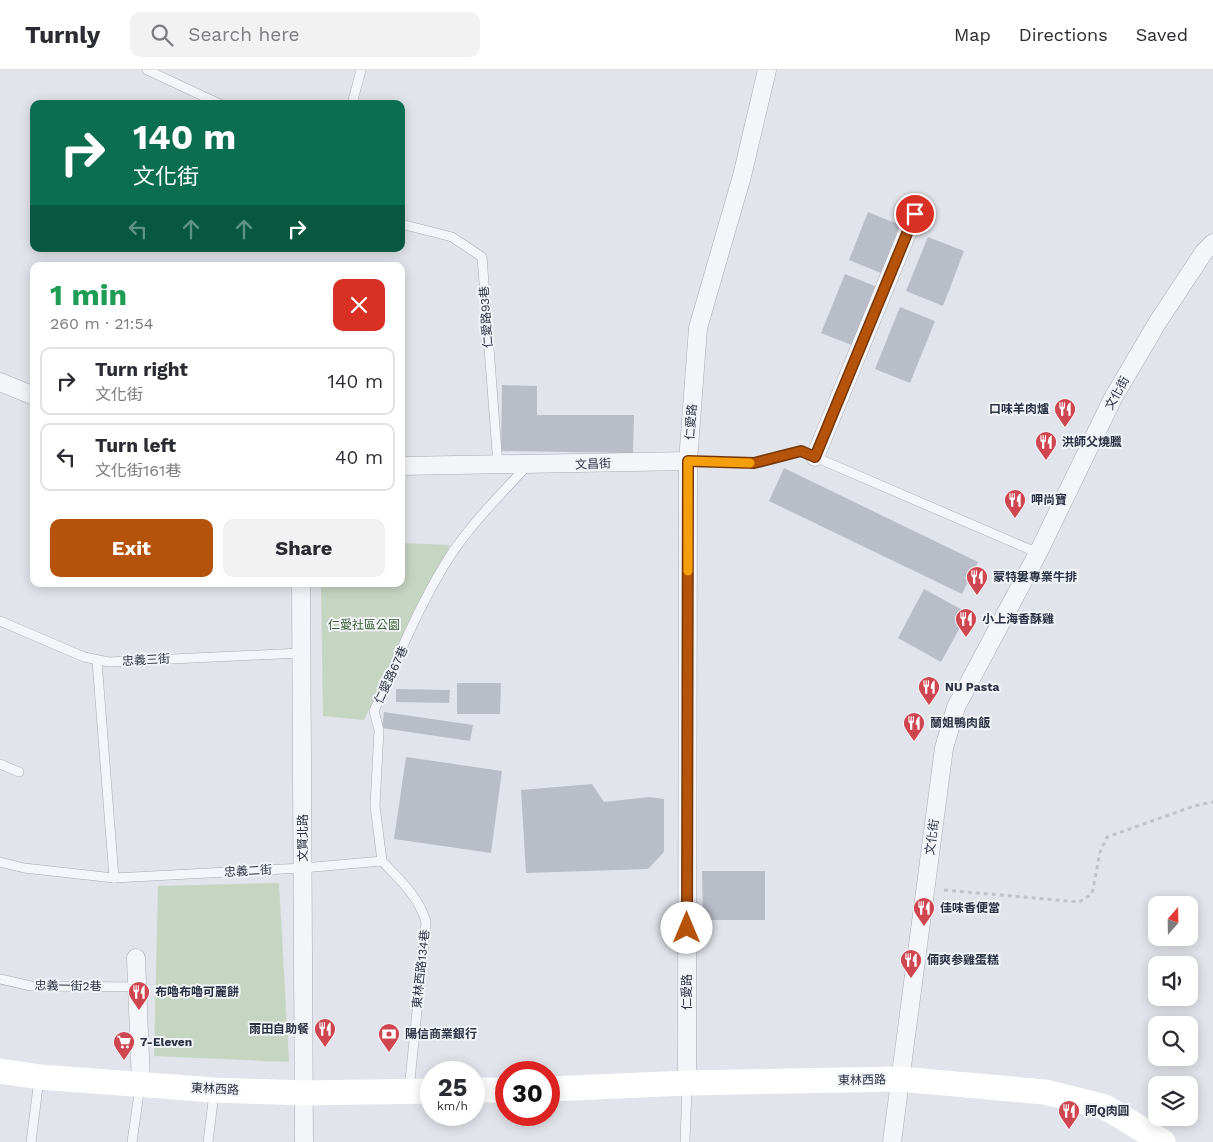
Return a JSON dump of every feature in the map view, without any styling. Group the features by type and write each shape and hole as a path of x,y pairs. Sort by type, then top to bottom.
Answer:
{"street":[{"name":"仁愛路","path":"687,1083 688,461 698,328 742,176 767,70"},
{"path":"815,457 915,214"},
{"name":"文化街","path":"892,1142 944,748 956,707 1038,553 1113,398 1159,320 1204,252 1213,243"},
{"path":"0,382 30,394"},
{"name":"文昌街","path":"498,466 688,461"},
{"path":"405,466 498,466"},
{"name":"文賢北路","path":"300,587 304,1142"},
{"path":"136,958 141,1084"},
{"name":"東林西路","path":"0,1071 40,1077 214,1090 305,1093 420,1091"},
{"name":"東林西路","path":"560,1089 687,1083 900,1080 1044,1092 1105,1107 1163,1142"}],"lane":[{"path":"147,70 211,100"},
{"path":"353,100 361,70"},
{"name":"仁愛路93巷","path":"405,225 452,237 482,257 498,466"},
{"path":"688,461 754,463 801,451 1038,553"},
{"name":"仁愛路67巷","path":"382,861 375,806 379,730 374,711 432,588 452,554 469,530 526,466"},
{"name":"忠義三街","path":"0,621 97,661 301,653"},
{"path":"97,661 114,878"},
{"path":"0,764 19,772"},
{"name":"忠義二街","path":"0,862 24,868 114,878 303,868 382,861"},
{"name":"東林西路134巷","path":"382,861 409,890 423,910 426,922 421,1061"},
{"name":"忠義一街2巷","path":"0,979 31,986 137,986"},
{"path":"31,1142 40,1077"},
{"path":"685,1142 687,1083"},
{"path":"132,1142 141,1084"},
{"path":"208,1142 214,1090"}],"path":[{"path":"925,888 1079,902 1092,894 1100,852 1107,837 1194,806 1213,802"}],"green space":[{"name":"仁愛社區公園","path":"405,543 450,545 364,720 323,716 321,587 405,587"},
{"path":"279,883 289,1062 154,1056 158,886"}],"building":[{"path":"868,212 900,225 881,273 849,260"},
{"path":"928,237 964,251 943,306 906,291"},
{"path":"845,274 877,287 854,346 821,333"},
{"path":"900,307 935,321 910,383 875,369"},
{"path":"502,385 537,386 537,415 634,415 633,453 501,451"},
{"path":"784,468 978,562 962,594 769,501"},
{"path":"924,589 968,613 941,662 898,638"},
{"path":"457,683 501,683 500,714 457,714"},
{"path":"396,689 450,690 449,703 396,702"},
{"path":"384,712 473,725 470,741 382,728"},
{"path":"406,757 502,771 491,853 394,839"},
{"path":"592,784 604,802 649,797 664,799 664,852 648,869 526,873 521,790"},
{"path":"702,871 765,871 765,920 703,920"}],"slow traffic":[{"path":"688,571 688,461 750,463"}],"place":[{"name":"口味羊肉爐","path":"1065,428"},
{"name":"洪師父燒臘","path":"1046,461"},
{"name":"呷尚寶","path":"1015,519"},
{"name":"蒙特婁專業牛排","path":"977,596"},
{"name":"小上海香酥雞","path":"966,638"},
{"name":"NU Pasta","path":"929,706"},
{"name":"蘭姐鴨肉飯","path":"914,742"},
{"name":"佳味香便當","path":"924,927"},
{"name":"倆爽参雞蛋糕","path":"911,979"},
{"name":"布嚕布嚕可麗餅","path":"139,1011"},
{"name":"雨田自助餐","path":"325,1048"},
{"name":"陽信商業銀行","path":"389,1053"},
{"name":"7-Eleven","path":"124,1061"},
{"name":"阿Q肉圓","path":"1069,1130"}],"route":[{"path":"687,928 688,461 754,463 801,451 815,457 915,214"}]}
